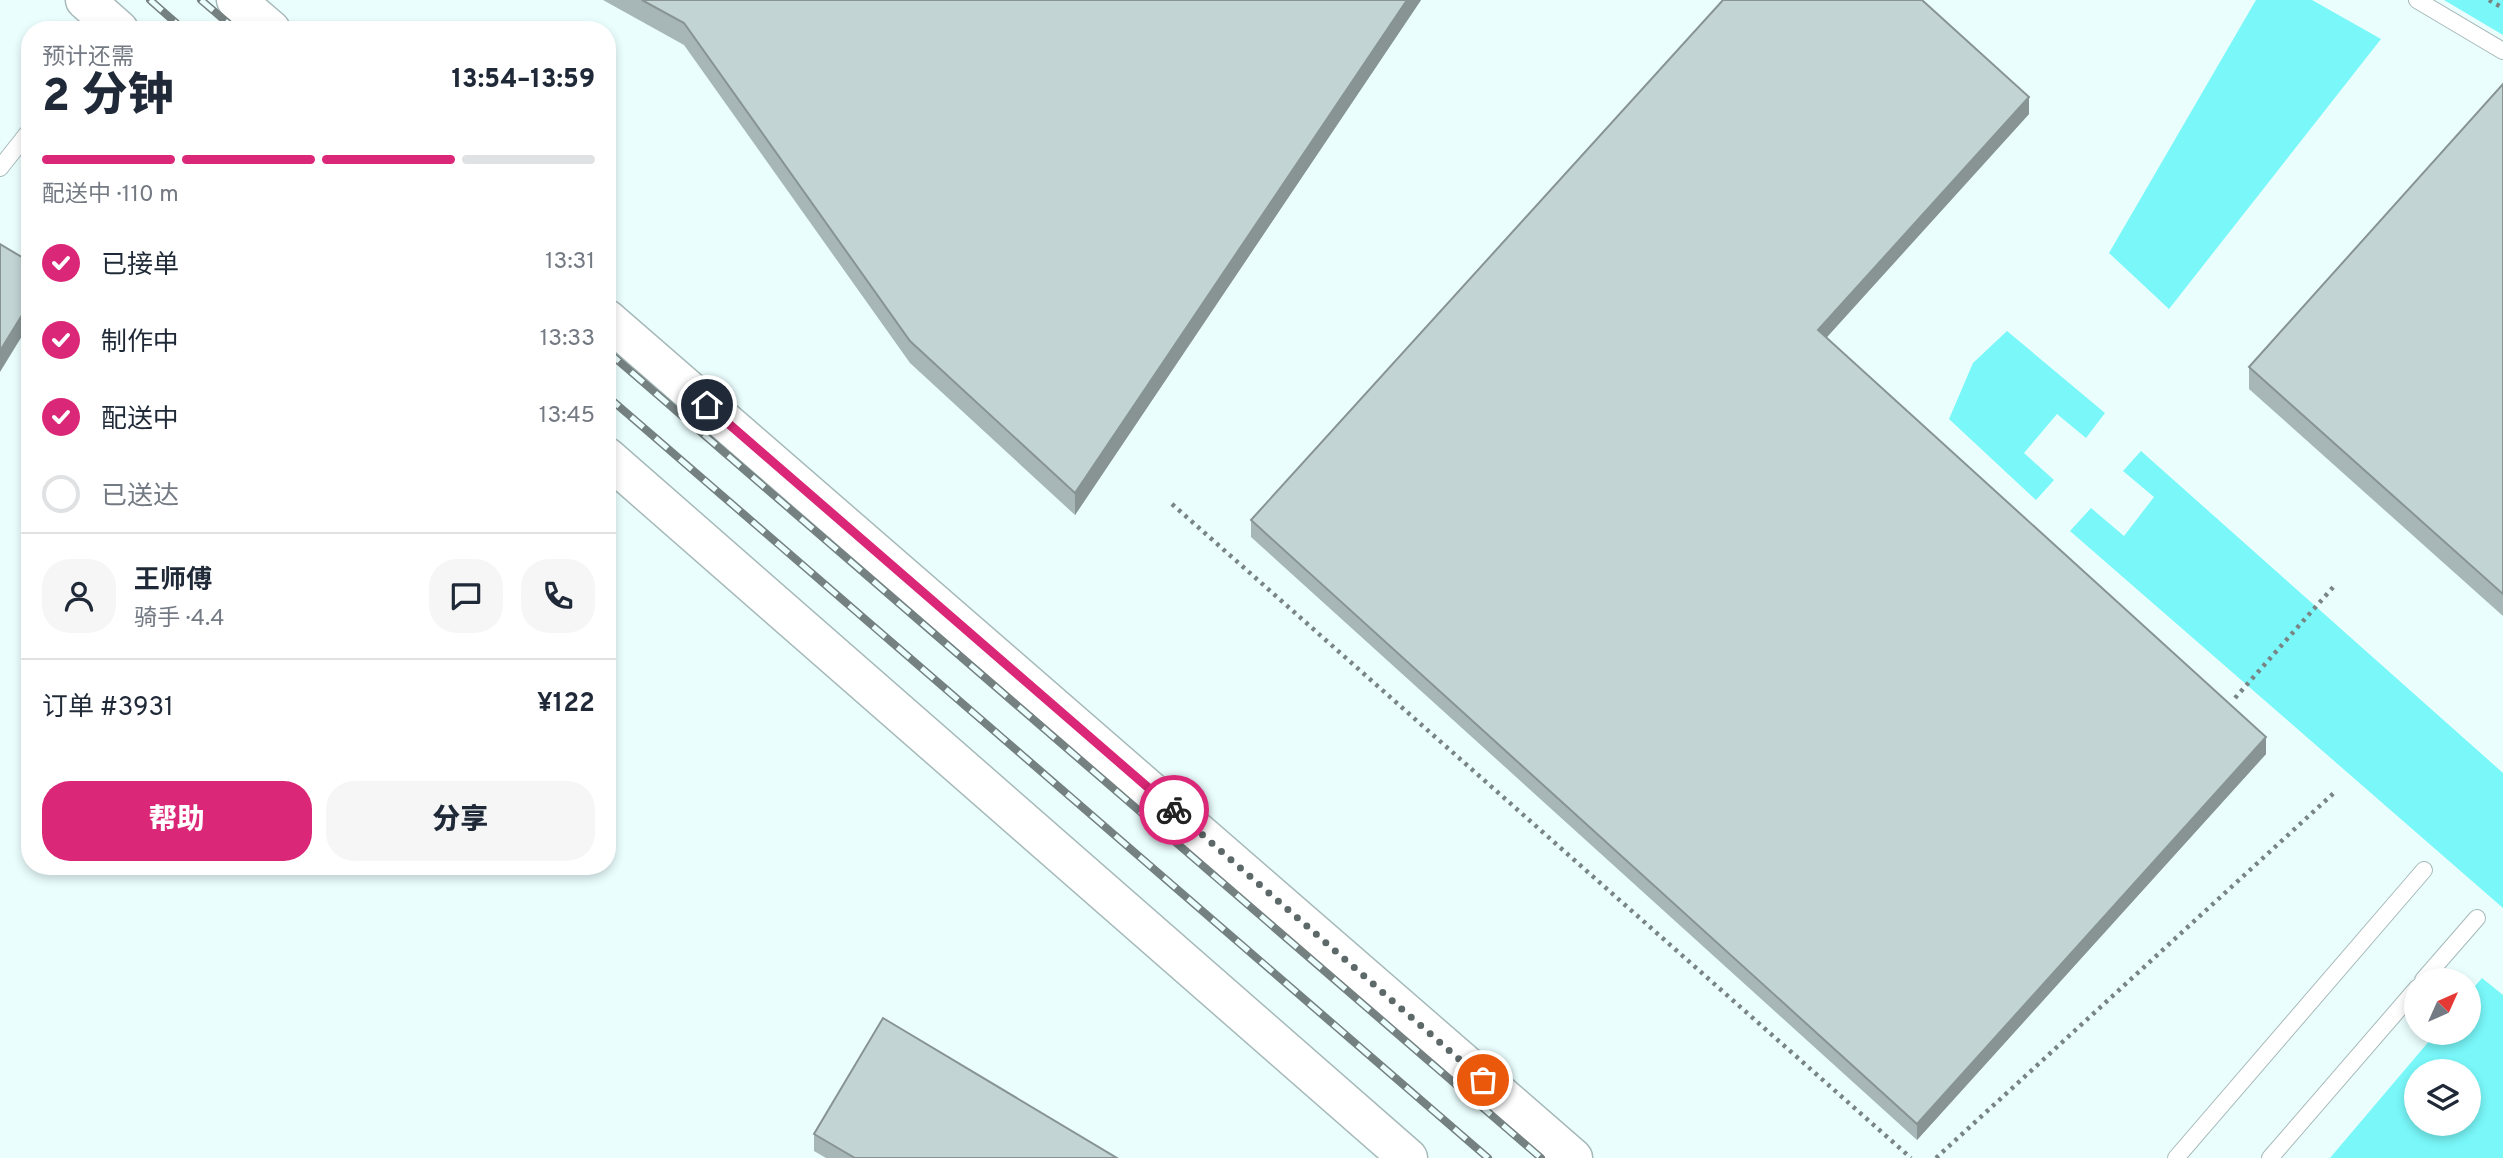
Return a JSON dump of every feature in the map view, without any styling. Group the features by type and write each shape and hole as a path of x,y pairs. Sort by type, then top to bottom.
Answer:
{"main road":[{"path":"236,0 260,21"},
{"path":"616,327 1573,1158"},
{"path":"616,465 1408,1158"}],"lane":[{"path":"2417,0 2503,51"},
{"path":"0,168 21,141"},
{"path":"2176,1158 2424,870"},
{"path":"2433,968 2477,918"},
{"path":"2270,1158 2404,1003"}],"path":[{"path":"2489,0 2503,8"},
{"path":"1172,504 1911,1158"},
{"path":"2235,698 2335,585"},
{"path":"1936,1158 2336,791"}],"shaded area":[{"path":"2256,0 2312,0 2381,39 2169,309 2109,253"},
{"path":"2444,0 2503,0 2503,35"},
{"path":"2007,331 2105,413 2086,438 2057,414 2024,453 2054,480 2036,500 1949,419 1973,363"},
{"path":"2141,451 2503,773 2503,908 2070,531 2091,508 2124,536 2154,497 2123,471"},
{"path":"2482,978 2503,995 2503,1158 2330,1158 2404,1071 2404,1136 2481,1136 2481,1059 2414,1059 2426,1045 2482,1045"}],"building":[{"path":"642,0 1407,0 1075,493 910,341 684,23"},
{"path":"1723,0 1922,0 2029,97 1818,330 2266,737 1917,1124 1251,520"},
{"path":"2503,84 2503,594 2249,367"},
{"path":"0,244 21,257 21,317 0,351"},
{"path":"883,1018 1117,1158 855,1158 814,1134"}],"railway":[{"path":"150,0 174,21"},
{"path":"201,0 226,21"},
{"path":"616,359 1541,1158"},
{"path":"616,404 1488,1158"}],"way so far":[{"path":"1174,810 1483,1080"}],"route":[{"path":"707,405 1174,810"}]}
